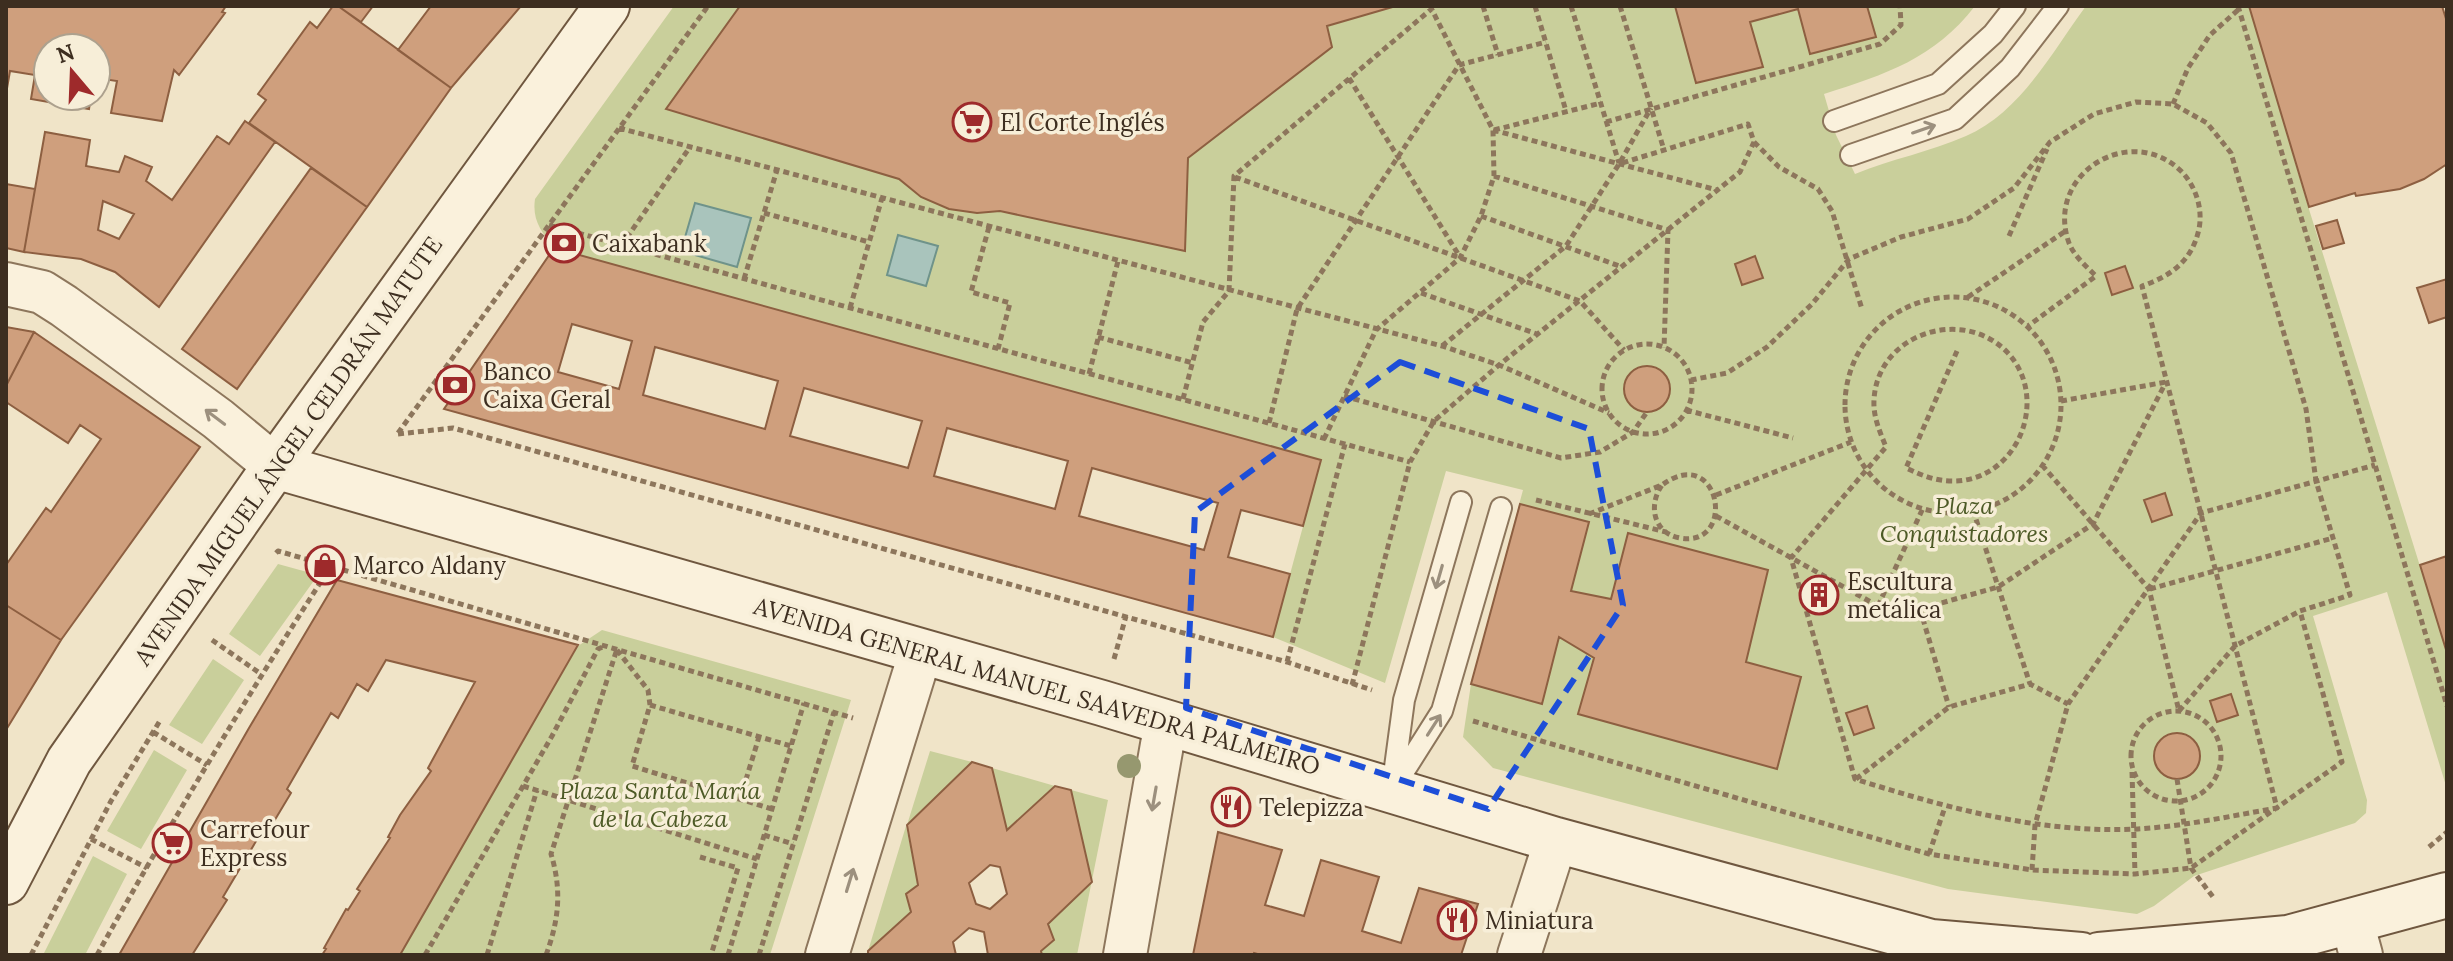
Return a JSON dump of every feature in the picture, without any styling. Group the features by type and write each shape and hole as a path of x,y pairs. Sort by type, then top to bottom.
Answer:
{"street":[{"name":"AVENIDA MIGUEL ÁNGEL CELDRÁN MATUTE","path":"6,882 69,761 275,466 598,19"},
{"path":"6,284 42,292 64,306 218,419 275,466"},
{"name":"AVENIDA GENERAL MANUEL SAAVEDRA PALMEIRO","path":"275,466 1166,722 1930,949 2081,955"},
{"path":"827,955 921,651"},
{"path":"1125,955 1166,722"},
{"path":"1519,955 1556,840"},
{"path":"2099,955 2288,938 2357,938 2447,895"}],"lane":[{"path":"1834,121 1938,84 1993,34 2015,6"},
{"path":"1851,155 1955,119 2010,68 2058,6"},
{"path":"1392,790 1404,700 1461,502"},
{"path":"1392,790 1442,711 1501,508"}],"path":[{"path":"708,6 398,434 453,428 1287,662 1404,700"},
{"path":"1183,400 1203,322 1229,291 1234,176 1432,6 1493,130 1494,176 1481,216 1460,258 1376,330 1324,439"},
{"path":"1483,6 1498,55"},
{"path":"1535,6 1566,111"},
{"path":"1571,6 1619,164"},
{"path":"1620,6 1664,150"},
{"path":"1606,122 1880,44 1901,25 1900,6"},
{"path":"2173,104 2188,68 2210,35 2239,8 2447,706"},
{"path":"1269,423 1297,309 1459,65 1546,42"},
{"path":"1349,78 1460,258"},
{"path":"1691,380 1727,373 1767,347 1812,304 1849,259 1901,237 1968,219 2014,188 2050,142 2094,114 2136,102 2173,104 2207,123 2231,153 2306,409 2316,481 2350,595 2300,611 2235,646 2179,711 2152,718 2142,728 2131,753 2135,874"},
{"path":"1493,130 1601,103"},
{"path":"1442,346 1566,246 1651,108"},
{"path":"1619,164 1748,124 1754,142 1779,167 1818,189 1832,211 1862,309"},
{"path":"619,128 1442,346 1499,365 1609,413"},
{"path":"1493,130 1717,190"},
{"path":"1352,685 1410,462 1434,421 1499,365 1740,172 1754,142"},
{"path":"2009,236 2050,142"},
{"path":"621,246 690,147"},
{"path":"2028,326 2096,276 2080,261 2069,243 2065,222 2068,200 2077,180 2092,165 2111,155 2133,151 2154,154 2173,164 2189,179 2198,198 2201,222 2196,245 2183,264 2164,278 2142,286 2277,808"},
{"path":"744,279 777,170"},
{"path":"1234,176 1580,301 1624,350"},
{"path":"1494,176 1668,230"},
{"path":"850,308 882,198"},
{"path":"764,213 869,242"},
{"path":"1481,216 1622,267"},
{"path":"549,225 1410,462"},
{"path":"989,227 971,292 1010,303 998,349"},
{"path":"1664,348 1668,230"},
{"path":"1967,298 2067,230"},
{"path":"1089,374 1118,261"},
{"path":"1421,293 1538,335"},
{"path":"1950,297 1967,298 1999,307 2028,326 2055,369 2061,401 2056,435 2042,465 2012,494 1973,510 1939,512 1892,494 1867,470 1851,442 1846,425 1846,392 1855,359 1874,331 1901,310 1917,303 1950,297"},
{"path":"1791,558 1886,447 1877,424 1874,399 1880,375 1893,353 1914,338 1937,329 1963,329 1986,336 2007,352 2021,372 2028,396 2026,422 2017,445 2000,464 1978,477 1954,482 1928,478 1906,468 1957,351"},
{"path":"1098,337 1193,363"},
{"path":"1651,344 1676,355 1685,365 1691,380 1691,395 1686,410 1677,422 1664,431 1648,434 1633,432 1620,425 1609,413 1603,400 1605,371 1624,350 1651,344"},
{"path":"2061,401 2166,382"},
{"path":"1716,516 1878,606 1920,609 1998,587 2093,524 2166,382"},
{"path":"1344,396 1561,458 1600,452 1633,432 1647,412"},
{"path":"1686,410 1793,438"},
{"path":"1716,495 1851,442"},
{"path":"1287,662 1345,444"},
{"path":"2042,465 2149,589 2179,711"},
{"path":"2032,870 2035,825 2068,704 2201,513 2375,465"},
{"path":"1531,499 1685,539 1695,537 1711,525 1716,516 1716,495 1702,479 1692,475 1671,479 1589,514"},
{"path":"1662,485 1653,505 1654,515 1666,532"},
{"path":"1878,606 1923,508"},
{"path":"1973,510 2030,684"},
{"path":"2149,589 2333,538"},
{"path":"268,563 278,551 896,731"},
{"path":"1791,558 1855,779"},
{"path":"97,955 261,674 331,566"},
{"path":"1920,609 1949,707"},
{"path":"1442,711 1929,854 2032,870 2135,874 2191,868 2342,762 2300,611"},
{"path":"204,651 212,640 261,674"},
{"path":"425,955 598,649 606,646"},
{"path":"617,649 648,690 650,705 632,766 772,809"},
{"path":"546,955 560,908 557,873 551,854 617,649"},
{"path":"1855,779 1949,707 2030,684 2068,704"},
{"path":"728,955 804,703"},
{"path":"650,705 791,746"},
{"path":"31,955 111,801 167,708"},
{"path":"2132,768 2139,782 2150,793 2164,800 2180,801 2207,789 2221,762 2220,746 2214,731 2205,721 2179,711"},
{"path":"759,955 834,712"},
{"path":"153,732 207,765"},
{"path":"740,799 759,737"},
{"path":"1855,779 1945,807 2035,825 2134,829 2184,825 2277,808"},
{"path":"2177,779 2191,868 2217,902"},
{"path":"523,786 757,859"},
{"path":"487,955 537,790"},
{"path":"1929,854 1945,807"},
{"path":"2433,846 2447,832"},
{"path":"764,835 793,844"},
{"path":"91,839 147,868"},
{"path":"700,857 738,868 711,955"}],"highlighted area":[{"path":"1400,362 1589,429 1623,605 1488,809 1186,708 1195,512"}],"green space":[{"name":"Plaza Conquistadores","path":"674,6 1975,6 1926,52 1888,71 1824,94 1836,135 1855,174 1952,142 1985,126 2034,80 2086,6 2249,6 2447,653 2447,789 2387,592 2313,616 2367,800 2366,813 2355,823 2194,876 2154,906 2137,914 1948,889 1493,768 1463,737 1471,684 1523,490 1446,471 1385,683 1273,637 1321,460 554,248 536,219 535,199"},
{"path":"278,564 318,575 260,656 229,634"},
{"name":"Plaza Santa María de la Cabeza","path":"602,630 851,700 770,955 400,955 578,646"},
{"path":"213,659 244,680 202,744 169,725"},
{"path":"154,750 187,770 141,849 107,831"},
{"path":"930,751 972,762 907,825"},
{"path":"992,768 1055,786 1007,830"},
{"path":"1071,790 1108,800 1092,881"},
{"path":"906,826 918,885 906,894 911,912 868,951"},
{"path":"93,856 127,874 85,955 43,955"},
{"path":"1092,882 1077,955 1042,955 1041,951 1054,940 1048,924"}],"water":[{"path":"695,203 751,218 737,267 681,251"},
{"path":"898,235 938,246 926,286 887,275"}],"building":[{"path":"6,6 226,6 222,12 225,13 179,75 174,70 162,121 111,113 117,81 112,80 112,32 32,32 32,75 10,71 6,94"},
{"path":"333,6 338,6 451,88 367,207 249,123 266,100 258,94 310,22 317,28"},
{"path":"338,6 373,6 361,22"},
{"path":"431,6 521,6 451,88 398,50"},
{"name":"El Corte Inglés","path":"740,6 1396,6 1327,26 1332,47 1188,158 1185,251 1000,211 977,213 949,209 921,197 899,179 666,109"},
{"path":"1675,6 1867,6 1876,37 1810,54 1798,9 1750,22 1763,67 1696,83"},
{"path":"2249,6 2442,6 2447,22 2447,164 2424,179 2400,189 2356,196 2355,193 2309,207"},
{"path":"245,121 275,142 159,307 115,272 81,259 24,252 45,132 90,140 86,166 119,172 125,156 152,167 146,181 172,200 217,136 229,144","holes":["103,201 134,214 119,239 98,230"]},
{"path":"311,168 367,207 237,389 182,349"},
{"path":"6,184 35,189 24,252 6,248"},
{"path":"2337,220 2344,243 2323,249 2316,226"},
{"path":"554,248 1321,460 1303,526 1241,510 1228,557 1290,574 1273,637 444,409","holes":["572,324 632,341 619,389 558,372","655,347 778,381 765,429 643,395","804,388 922,421 908,468 790,436","947,428 1068,461 1055,509 934,476","1092,468 1218,503 1204,550 1079,516"]},
{"path":"1755,256 1763,278 1742,285 1735,264"},
{"path":"2125,266 2133,288 2112,295 2105,273"},
{"path":"2447,279 2447,317 2429,323 2417,288"},
{"path":"6,327 34,332 6,386"},
{"path":"34,332 200,447 61,640 6,605 6,565 46,508 51,512 101,439 80,425 68,443 6,402 6,386"},
{"path":"1647,366 1663,373 1670,389 1663,405 1647,412 1631,405 1624,389 1631,373"},
{"path":"2165,493 2172,515 2152,522 2144,500"},
{"path":"1520,504 1589,522 1571,591 1611,599 1628,533 1768,570 1746,662 1801,677 1777,769 1578,714 1594,658 1559,637 1542,704 1471,684"},
{"path":"2447,556 2447,653 2420,565"},
{"path":"337,580 578,645 400,955 322,955 346,909 360,891 357,889 390,838 400,815 431,771 428,768 475,682 386,660 368,691 357,684 338,718 331,713 287,789 291,793 270,828 265,826 223,897 227,900 192,955 119,955 249,728"},
{"name":"Escultura metálica","path":"1826,581 1833,603 1813,610 1805,588"},
{"path":"6,605 61,640 6,730"},
{"path":"2231,694 2238,715 2217,722 2210,701"},
{"path":"1867,706 1874,728 1854,735 1846,713"},
{"path":"2177,733 2193,740 2200,756 2193,772 2177,779 2161,772 2154,756 2161,740"},
{"path":"972,762 992,768 1007,830 1055,786 1071,790 1092,882 1048,924 1054,940 1041,951 1042,955 988,955 984,932 969,928 953,942 956,955 868,955 868,951 911,912 906,894 918,885 907,825","holes":["990,865 1000,867 1007,894 990,909 976,904 969,883"]},
{"path":"1218,832 1282,850 1265,905 1304,916 1321,860 1379,877 1362,931 1401,943 1419,888 1478,904 1461,955 1193,955"}],"place":[{"name":"El Corte Inglés","path":"972,122"},
{"name":"Caixabank","path":"564,243"},
{"name":"Banco Caixa Geral","path":"455,385"},
{"name":"Marco Aldany","path":"325,565"},
{"name":"Escultura metálica","path":"1819,595"},
{"name":"Telepizza","path":"1231,807"},
{"name":"Carrefour Express","path":"172,843"},
{"name":"Miniatura","path":"1457,920"}]}
